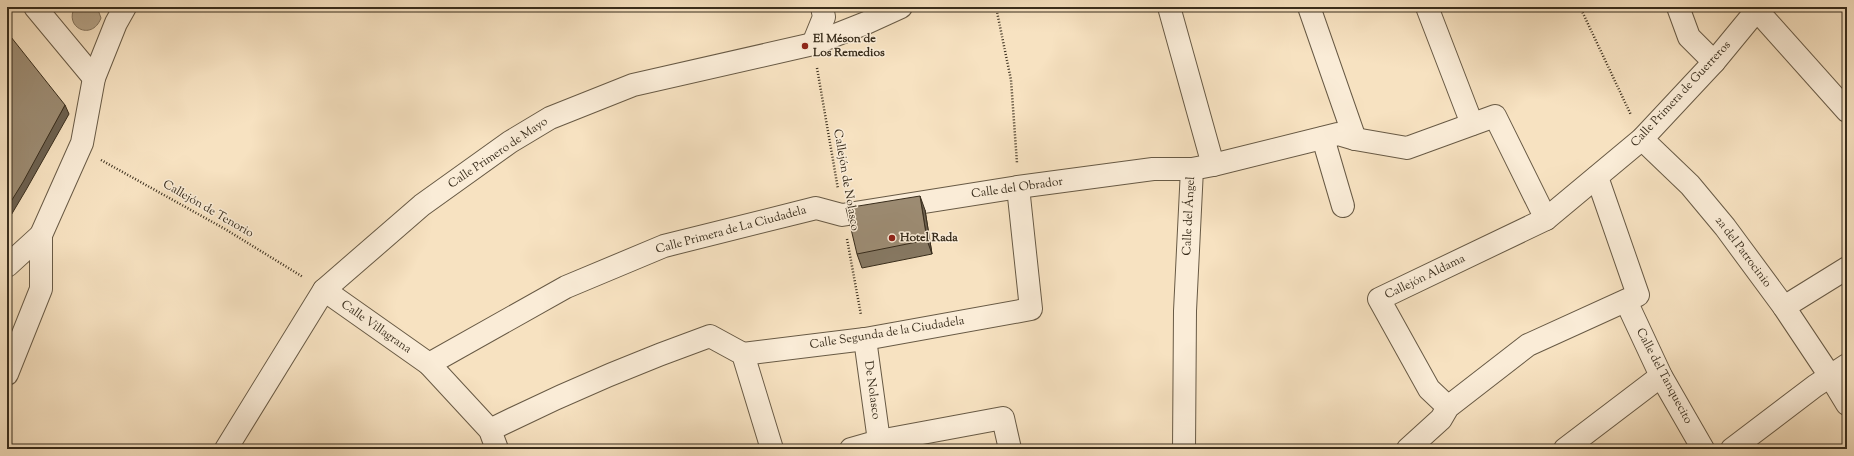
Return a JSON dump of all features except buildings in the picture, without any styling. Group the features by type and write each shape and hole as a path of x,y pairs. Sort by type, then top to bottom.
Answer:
{"street":[{"path":"36,7 94,78"},
{"path":"7,266 41,235 80,148 94,78 116,23 126,7"},
{"path":"813,44 824,17 822,7"},
{"name":"Calle Primero de Mayo","path":"226,449 324,290 422,205 510,142 550,118 633,85 813,44 901,7"},
{"path":"1170,7 1213,165"},
{"path":"1309,7 1355,139"},
{"path":"1428,7 1472,124"},
{"path":"1678,7 1689,37 1714,62"},
{"path":"1755,9 1847,111"},
{"name":"Calle Primera de Guerreros","path":"1546,219 1642,139 1714,62 1755,9"},
{"name":"Calle del Ángel","path":"1184,449 1184,311 1192,169 1338,134 1355,139 1407,148 1495,116 1546,219"},
{"path":"1323,138 1343,206"},
{"name":"2a del Patrocinio","path":"1642,139 1690,185 1725,227 1784,307 1838,370 1847,404"},
{"name":"Calle del Obrador","path":"842,215 1018,187 1153,169 1192,169"},
{"path":"1408,449 1441,419 1448,407 1528,345 1638,295 1597,177"},
{"name":"Calle Segunda de la Ciudadela","path":"743,354 863,329 1031,308 1018,187"},
{"name":"Calle Primera de La Ciudadela","path":"429,364 566,288 664,246 816,208 842,215"},
{"name":"Callejón Aldama","path":"1448,407 1429,389 1379,299 1546,219"},
{"path":"7,374 41,289 41,235"},
{"path":"1784,307 1847,268"},
{"name":"Calle Villagrana","path":"324,290 429,364 494,439"},
{"name":"Calle del Tanquecito","path":"1626,301 1661,376 1703,449"},
{"name":"De Nolasco","path":"863,329 879,441"},
{"path":"494,439 565,393 649,358 710,336 743,354 772,449"},
{"path":"1732,449 1838,370"},
{"path":"1565,449 1661,376"},
{"path":"851,449 879,441 1003,418 1010,449"}],"path":[{"path":"996,7 1011,80 1018,187"},
{"path":"1580,7 1642,139"},
{"name":"Callejón de Nolasco","path":"813,44 863,329"},
{"name":"Callejón de Tenorio","path":"80,148 225,229 324,290"}],"shaded area":[{"path":"75,7 97,7 101,18 97,25 86,30 80,29 76,26 73,21 72,14"}],"place":[{"name":"El Méson de Los Remedios","path":"805,46"},
{"name":"Hotel Rada","path":"892,238"}]}
